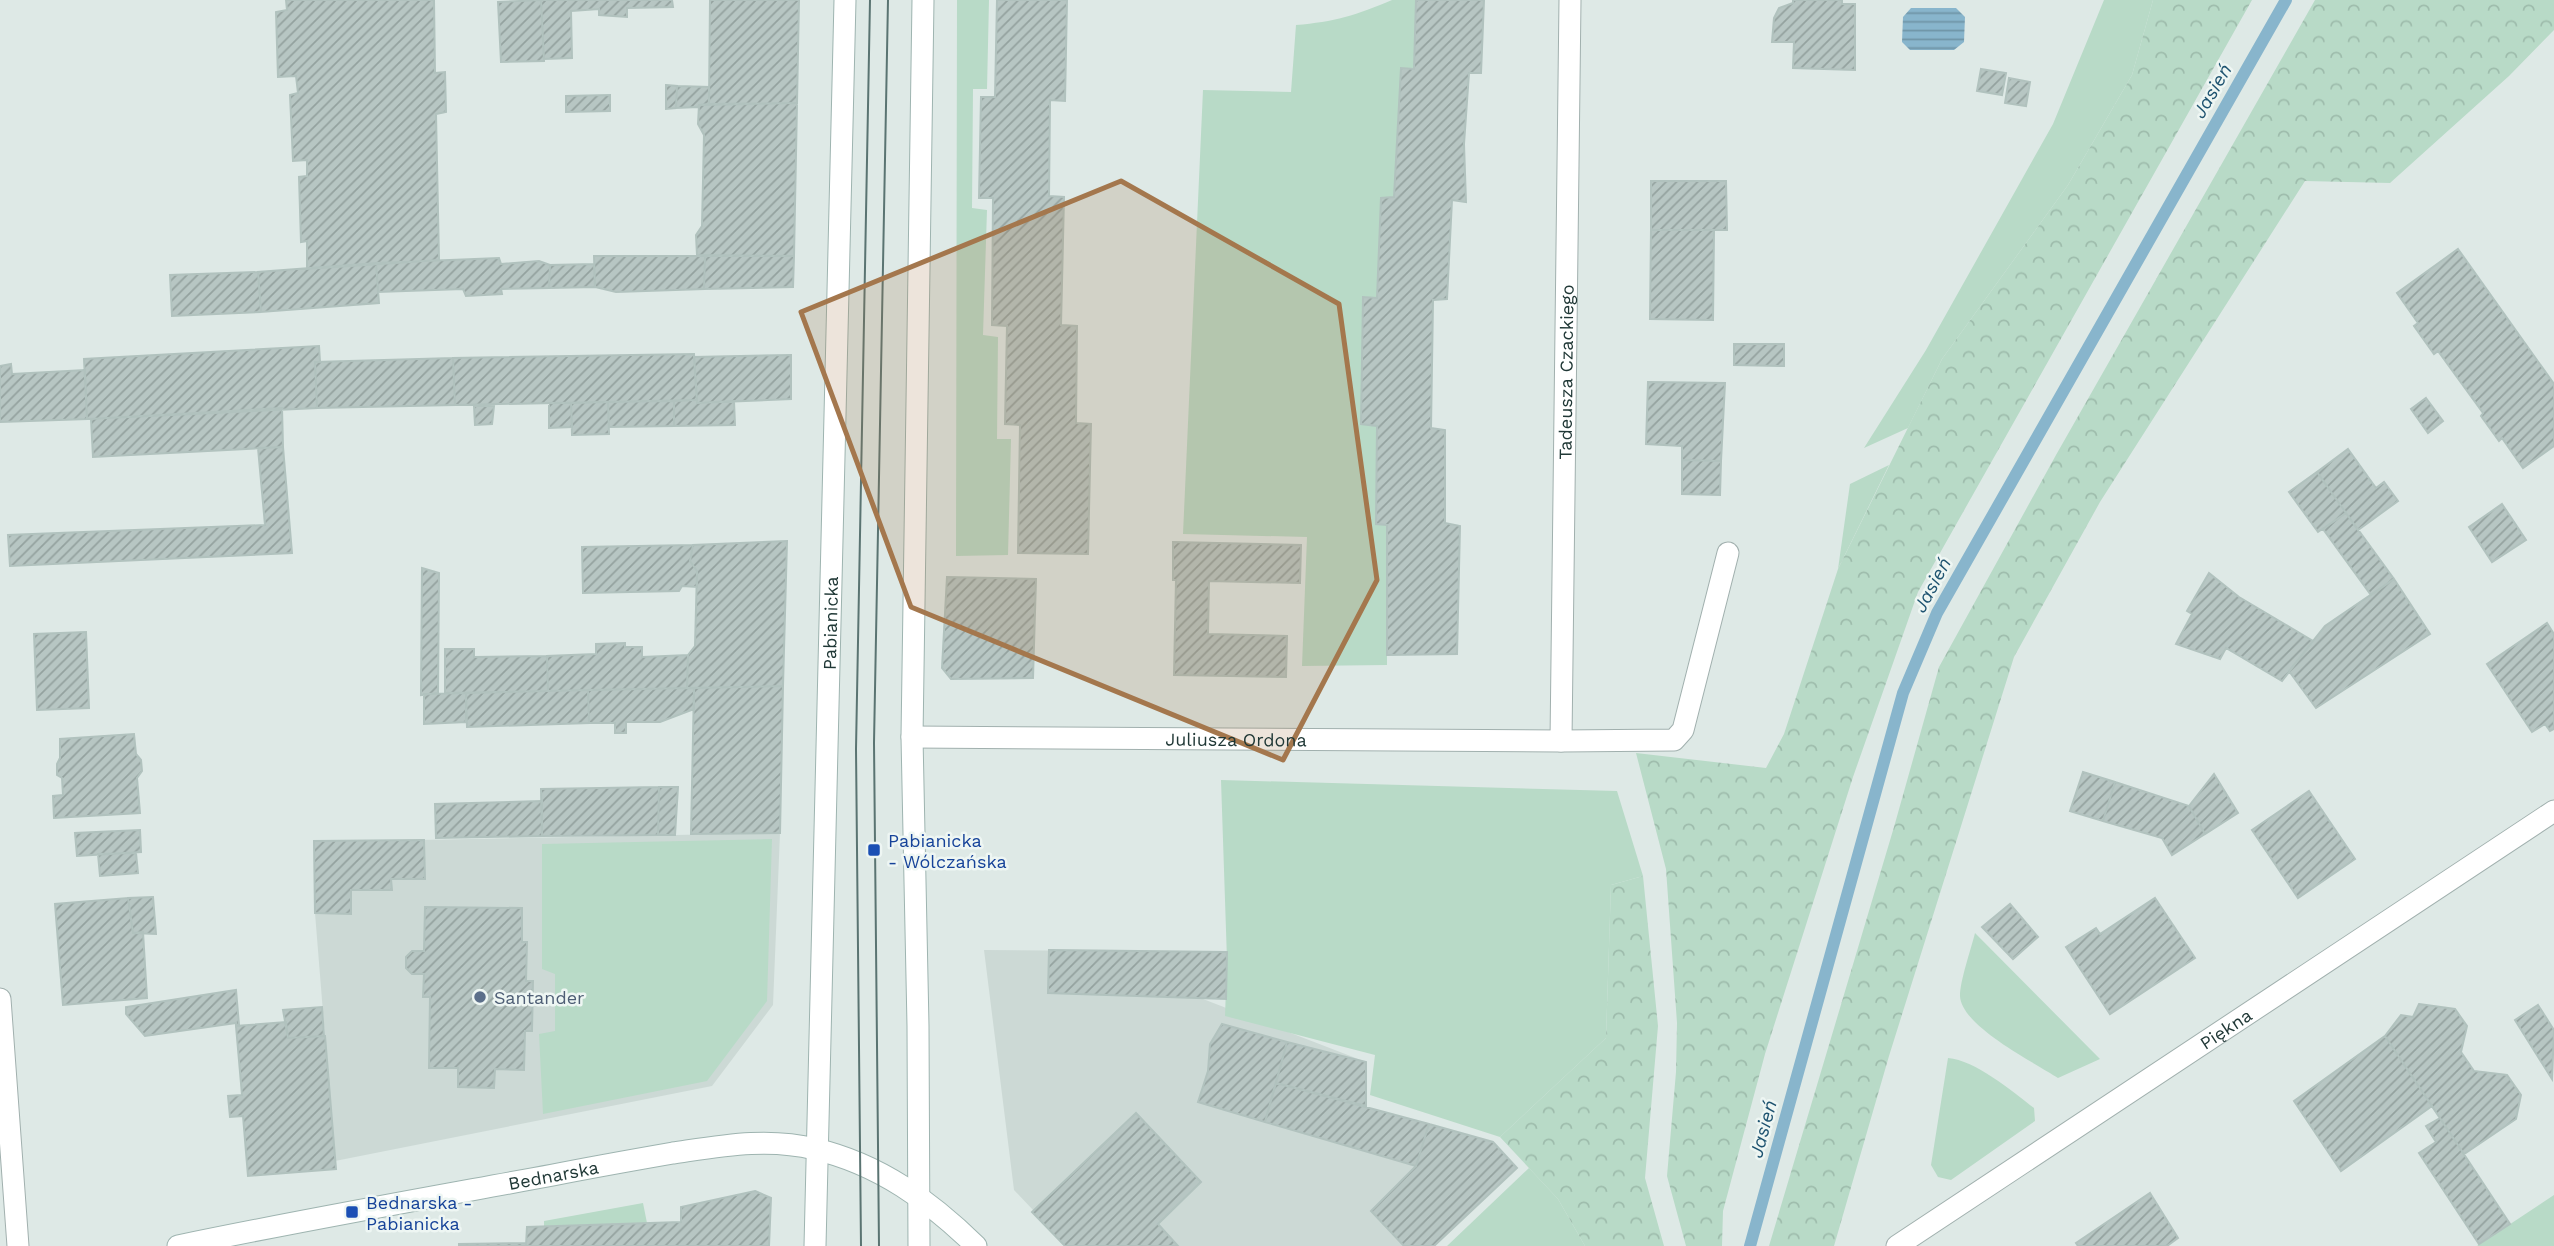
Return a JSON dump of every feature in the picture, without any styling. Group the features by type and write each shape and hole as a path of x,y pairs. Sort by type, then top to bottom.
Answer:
{"street":[{"name":"Pabianicka","path":"815,1246 845,0"},
{"path":"919,1246 912,737 923,0"},
{"name":"Tadeusza Czackiego","path":"1561,741 1570,0"},
{"name":"Juliusza Ordona","path":"912,737 1674,740 1683,730 1728,553"},
{"name":"Piękna","path":"1897,1246 2554,811"},
{"path":"0,999 18,1246"},
{"name":"Bednarska","path":"178,1246 402,1202 707,1148 757,1142 816,1149 878,1171 919,1196 976,1246"}],"highlighted area":[{"path":"1121,181 1339,304 1377,580 1283,760 911,607 801,312"}],"shaded area":[{"path":"780,833 773,1005 712,1086 335,1161 315,913 314,842"},
{"path":"984,950 1227,952 1203,999 1366,1062 1367,1107 1493,1142 1517,1168 1435,1246 1067,1246 1014,1190"}],"green space":[{"path":"957,0 989,0 987,89 973,89 972,208 987,210 983,335 998,337 997,439 1011,439 1008,555 956,556"},
{"path":"1392,0 1416,0 1414,69 1401,69 1394,197 1381,198 1377,298 1363,298 1361,424 1377,426 1376,523 1387,525 1387,665 1302,666 1307,537 1183,534 1203,90 1291,92 1296,25 1345,17"},
{"path":"2104,0 2153,0 2132,75 2068,185 1942,359 1908,428 1864,448 1926,350 2053,124"},
{"path":"2153,0 2252,0 1918,592 1853,777 1765,1054 1723,1211 1722,1246 1686,1246 1667,1176 1676,1072 1677,1023 1666,869 1636,753 1766,768 1784,734 1838,569 1942,359 2068,185 2132,75"},
{"path":"2315,0 2554,0 2554,30 2509,76 2390,183 2305,181 2100,502 2014,657 1889,1056 1834,1246 1769,1246 1939,667 2056,455"},
{"path":"1889,465 1838,569 1850,484"},
{"path":"1221,780 1617,791 1643,876 1611,885 1606,1038 1500,1137 1370,1095 1375,1055 1225,1016 1227,960"},
{"path":"772,839 767,1001 707,1081 543,1114 539,1034 555,1031 555,974 542,969 542,844"},
{"path":"1643,876 1658,1026 1645,1178 1664,1246 1585,1246 1558,1199 1500,1137 1606,1038 1611,885"},
{"path":"1975,933 2100,1059 2058,1078 2001,1043 1972,1019 1964,1008 1960,990"},
{"path":"1948,1058 1970,1064 2004,1085 2034,1108 2035,1121 1951,1180 1938,1177 1931,1165"},
{"path":"1529,1168 1558,1199 1585,1246 1447,1246"},
{"path":"2554,1195 2554,1246 2477,1246"},
{"path":"643,1203 647,1223 544,1226 544,1221"}],"water":[{"path":"1911,8 1956,8 1965,17 1964,42 1954,50 1910,50 1902,42 1903,17"}],"building":[{"path":"286,0 434,0 435,73 445,72 446,112 436,114 439,260 307,269 307,241 301,242 299,177 307,176 307,160 293,161 290,95 298,93 296,76 278,77 276,12 287,10"},
{"path":"541,0 672,0 673,7 627,8 627,17 599,15 599,9 571,11 572,58 544,59"},
{"path":"541,0 544,61 501,62 498,2"},
{"path":"710,0 799,0 797,103 709,104"},
{"path":"997,0 1067,0 1065,101 1050,100 1049,196 1064,197 1061,325 1077,326 1076,423 1091,424 1088,554 1018,553 1020,425 1005,424 1007,326 992,325 993,198 979,198 981,97 995,97"},
{"path":"1416,0 1484,0 1481,73 1469,73 1464,144 1466,202 1452,200 1447,299 1433,300 1431,428 1445,430 1445,523 1460,526 1457,654 1387,655 1387,525 1376,524 1377,426 1361,424 1363,297 1377,298 1381,198 1394,197 1401,68 1414,69"},
{"path":"1793,0 1842,0 1842,4 1855,4 1855,70 1793,68 1794,42 1772,42 1774,18 1779,8 1793,3"},
{"path":"1981,69 2006,73 2002,95 1977,91"},
{"path":"2009,78 2030,82 2026,106 2005,103"},
{"path":"666,85 677,86 676,108 666,109"},
{"path":"677,86 709,87 709,104 676,108"},
{"path":"610,95 610,111 566,112 566,96"},
{"path":"797,103 794,256 697,255 696,235 702,226 704,135 698,124 699,105"},
{"path":"1651,181 1726,181 1727,230 1651,230"},
{"path":"1651,230 1714,230 1713,320 1650,319"},
{"path":"2458,249 2554,384 2554,446 2523,468 2502,438 2499,441 2481,416 2483,413 2438,351 2434,354 2414,326 2418,323 2397,293"},
{"path":"594,256 705,256 704,289 616,292 595,287"},
{"path":"705,256 794,256 793,287 704,289"},
{"path":"499,258 501,264 539,261 550,265 549,288 501,289 502,294 466,296 463,289 378,292 376,263"},
{"path":"376,263 379,303 261,312 258,272"},
{"path":"594,264 595,287 549,288 550,265"},
{"path":"258,272 261,312 172,316 170,275"},
{"path":"1734,344 1784,344 1784,366 1734,365"},
{"path":"319,346 320,362 315,362 317,408 87,419 84,359"},
{"path":"694,354 697,400 455,405 453,358"},
{"path":"791,355 791,399 697,403 694,357"},
{"path":"453,358 455,405 317,408 315,362"},
{"path":"11,364 12,374 85,370 87,419 0,422 0,366"},
{"path":"1648,382 1725,383 1721,461 1682,460 1682,446 1646,444"},
{"path":"2426,398 2443,421 2428,433 2411,409"},
{"path":"697,400 697,403 734,401 735,425 674,426 674,401"},
{"path":"674,401 674,426 609,427 608,402"},
{"path":"608,402 609,434 572,435 571,403"},
{"path":"549,403 571,403 572,427 549,428"},
{"path":"474,406 494,406 492,424 475,425"},
{"path":"282,408 283,447 93,457 91,419"},
{"path":"283,447 292,553 10,566 8,535 265,525 258,448"},
{"path":"2348,449 2376,488 2384,482 2398,501 2358,530 2317,472"},
{"path":"1682,460 1721,461 1720,495 1682,494"},
{"path":"2317,472 2346,513 2318,532 2289,492"},
{"path":"2502,504 2526,540 2492,562 2469,527"},
{"path":"2346,513 2394,579 2371,595 2323,529"},
{"path":"787,541 783,686 687,688 688,655 695,646 697,571 690,561 693,545"},
{"path":"1173,542 1301,545 1300,583 1209,581 1208,634 1287,636 1286,677 1174,675 1176,580 1173,580"},
{"path":"693,545 690,561 697,571 697,587 682,586 679,591 583,593 582,547"},
{"path":"422,568 439,573 438,693 421,695"},
{"path":"2209,573 2239,597 2313,641 2282,681 2226,648 2220,659 2176,644 2192,614 2187,611"},
{"path":"947,577 1036,579 1033,678 951,679 942,668"},
{"path":"2394,579 2430,634 2316,708 2289,671 2325,626"},
{"path":"2547,623 2554,634 2554,729 2550,731 2545,724 2532,732 2487,664"},
{"path":"86,632 89,708 37,710 34,634"},
{"path":"625,643 625,647 642,647 642,657 688,655 687,688 548,691 547,656 596,654 596,644"},
{"path":"445,649 474,649 474,657 547,656 548,691 445,693"},
{"path":"783,686 780,833 691,834 694,688"},
{"path":"694,688 694,709 660,722 626,722 626,733 615,733 615,723 589,723 588,690"},
{"path":"588,690 589,723 467,727 466,693"},
{"path":"466,693 466,722 424,724 424,694"},
{"path":"134,734 136,754 141,760 142,771 137,778 140,813 54,818 53,796 63,795 62,778 57,775 60,739"},
{"path":"2083,772 2115,782 2103,821 2070,811"},
{"path":"2214,774 2238,813 2205,834 2189,806"},
{"path":"2115,782 2189,806 2205,834 2172,855 2162,838 2103,821"},
{"path":"659,787 678,787 675,835 658,835"},
{"path":"659,787 658,835 542,836 541,789"},
{"path":"2309,791 2355,859 2298,898 2252,830"},
{"path":"542,801 542,836 436,838 435,804"},
{"path":"140,830 141,852 77,856 75,833"},
{"path":"424,840 425,879 391,879 392,890 351,890 351,914 315,913 314,841"},
{"path":"136,853 138,873 100,876 98,854"},
{"path":"153,897 156,934 133,933 128,898"},
{"path":"128,898 133,933 143,932 147,998 63,1005 55,904"},
{"path":"2155,898 2195,958 2110,1014 2066,947 2096,928 2100,934"},
{"path":"2010,904 2038,937 2013,959 1982,927"},
{"name":"Santander","path":"425,907 522,908 522,942 527,942 526,981 533,981 532,1031 525,1031 524,1070 495,1069 494,1088 458,1087 458,1068 429,1068 430,997 423,997 424,974 412,974 406,968 406,957 412,951 424,951"},
{"path":"1049,950 1227,952 1226,999 1048,993"},
{"path":"236,990 239,1025 236,1026 236,1023 145,1036 126,1014 126,1007"},
{"path":"2419,1004 2455,1009 2467,1026 2461,1052 2474,1071 2507,1075 2521,1095 2516,1119 2464,1154 2385,1036 2401,1015 2413,1017"},
{"path":"2538,1005 2554,1030 2552,1079 2515,1020"},
{"path":"322,1007 324,1036 288,1038 283,1010"},
{"path":"286,1022 288,1038 325,1036 336,1169 248,1176 243,1116 230,1117 228,1096 242,1095 236,1026"},
{"path":"1222,1024 1287,1042 1265,1122 1198,1102 1208,1071 1210,1044"},
{"path":"2385,1036 2432,1106 2341,1171 2294,1101"},
{"path":"1287,1042 1366,1062 1366,1106 1276,1083"},
{"path":"1276,1083 1429,1124 1416,1166 1265,1122"},
{"path":"1136,1113 1201,1182 1158,1224 1178,1246 1065,1246 1032,1212"},
{"path":"2440,1118 2510,1224 2479,1244 2419,1153 2436,1142 2426,1126"},
{"path":"1429,1124 1493,1142 1517,1168 1434,1246 1404,1246 1371,1211 1416,1166"},
{"path":"755,1191 771,1198 769,1246 526,1246 527,1227 681,1222 681,1207"},
{"path":"2150,1193 2178,1238 2167,1246 2078,1246 2076,1243"},
{"path":"526,1243 526,1246 459,1246 459,1244"}],"waterway":[{"name":"Jasień","path":"1750,1246 1903,693 1937,613 2286,0"}],"tram line":[{"path":"861,1246 856,749 870,0"},
{"path":"879,1246 874,743 888,0"}],"place":[{"name":"Pabianicka - Wólczańska","path":"874,850"},
{"name":"Santander","path":"480,997"},
{"name":"Bednarska - Pabianicka","path":"352,1212"}]}
